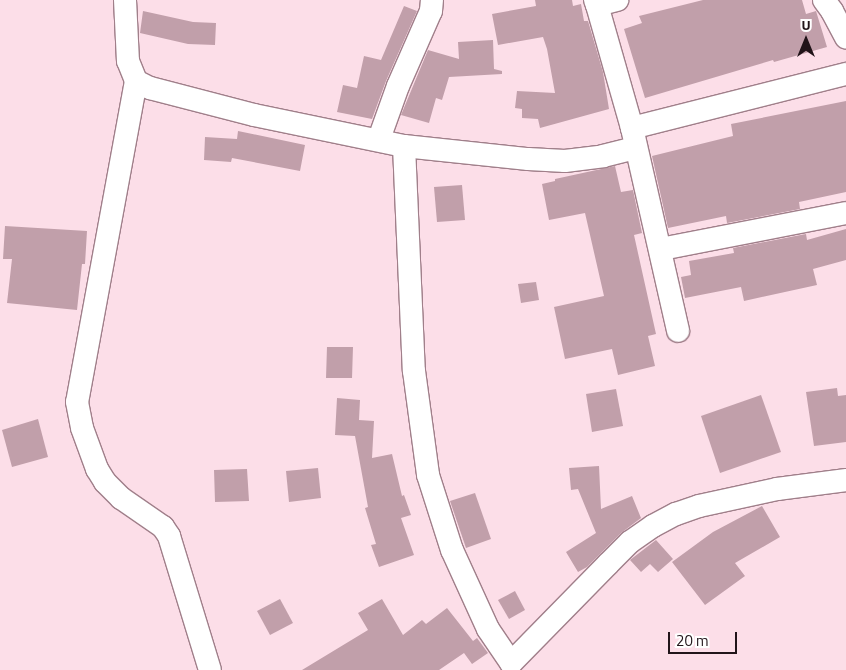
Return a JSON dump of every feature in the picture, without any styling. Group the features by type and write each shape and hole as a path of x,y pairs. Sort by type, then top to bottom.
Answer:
{"street":[{"path":"125,0 128,61 136,81 78,402 82,428 97,469 105,482 121,498 163,527 169,536 210,670"},
{"path":"379,139 398,86 431,12 432,0"},
{"path":"824,0 846,37"},
{"path":"603,2 661,249 678,331"},
{"path":"136,81 150,88 254,115 379,139 404,146 565,161 603,156 634,138 846,74"},
{"path":"404,146 414,371 428,475 452,550 506,666 630,542 653,526 676,514 699,506 777,489 846,480"},
{"path":"661,249 846,212"}],"building":[{"path":"535,0 572,0 573,6 581,4 584,21 588,21 603,72 609,109 540,128 538,119 522,118 522,109 515,108 517,91 555,93 547,49 543,37 498,45 492,14 536,6"},
{"path":"703,0 802,0 806,14 816,11 827,47 774,62 773,60 645,98 624,29 642,23 639,16"},
{"path":"404,6 417,11 386,81 372,119 337,112 343,85 357,88 364,56 381,60"},
{"path":"143,11 193,22 216,23 215,45 188,44 140,33"},
{"path":"493,40 494,69 502,71 502,74 449,77 442,100 436,98 429,123 401,115 428,50 459,59 458,42"},
{"path":"846,101 846,192 799,202 800,209 727,223 726,216 668,228 652,156 733,136 731,124"},
{"path":"238,131 305,145 300,171 232,158 231,162 204,160 205,137 237,139"},
{"path":"615,166 621,192 633,190 642,233 634,235 656,334 648,336 655,366 618,375 612,349 565,359 554,307 604,296 585,213 549,220 542,184 555,181 555,179"},
{"path":"462,185 465,220 437,222 434,187"},
{"path":"5,226 87,231 85,264 82,264 77,310 7,303 12,259 3,259"},
{"path":"846,229 846,260 813,269 817,285 744,301 741,287 685,298 681,277 691,275 689,261 734,253 733,248 806,234 807,240"},
{"path":"536,282 539,300 521,303 518,284"},
{"path":"327,347 353,347 352,378 326,378"},
{"path":"837,388 838,396 846,395 846,442 814,446 806,392"},
{"path":"616,389 623,426 592,432 586,394"},
{"path":"761,395 781,452 720,473 701,416"},
{"path":"337,398 360,400 359,420 374,421 372,458 392,454 402,496 404,495 411,515 401,518 414,555 379,567 371,545 376,544 365,508 368,507 355,436 335,435"},
{"path":"38,419 48,457 12,467 2,430"},
{"path":"599,466 601,509 632,496 641,518 621,533 587,567 578,572 566,552 596,533 578,489 571,490 569,468"},
{"path":"318,468 321,498 289,502 286,471"},
{"path":"247,469 249,501 215,502 214,470"},
{"path":"475,493 491,539 466,548 450,501"},
{"path":"762,506 780,537 735,563 745,576 705,605 672,562 713,532"},
{"path":"656,540 673,559 658,572 650,564 641,572 630,560"},
{"path":"515,591 525,610 509,619 498,600"},
{"path":"280,599 293,623 270,635 257,611"},
{"path":"382,599 403,635 422,620 426,624 447,608 473,641 477,638 488,653 472,664 464,653 439,670 302,670 368,630 358,613"}]}
